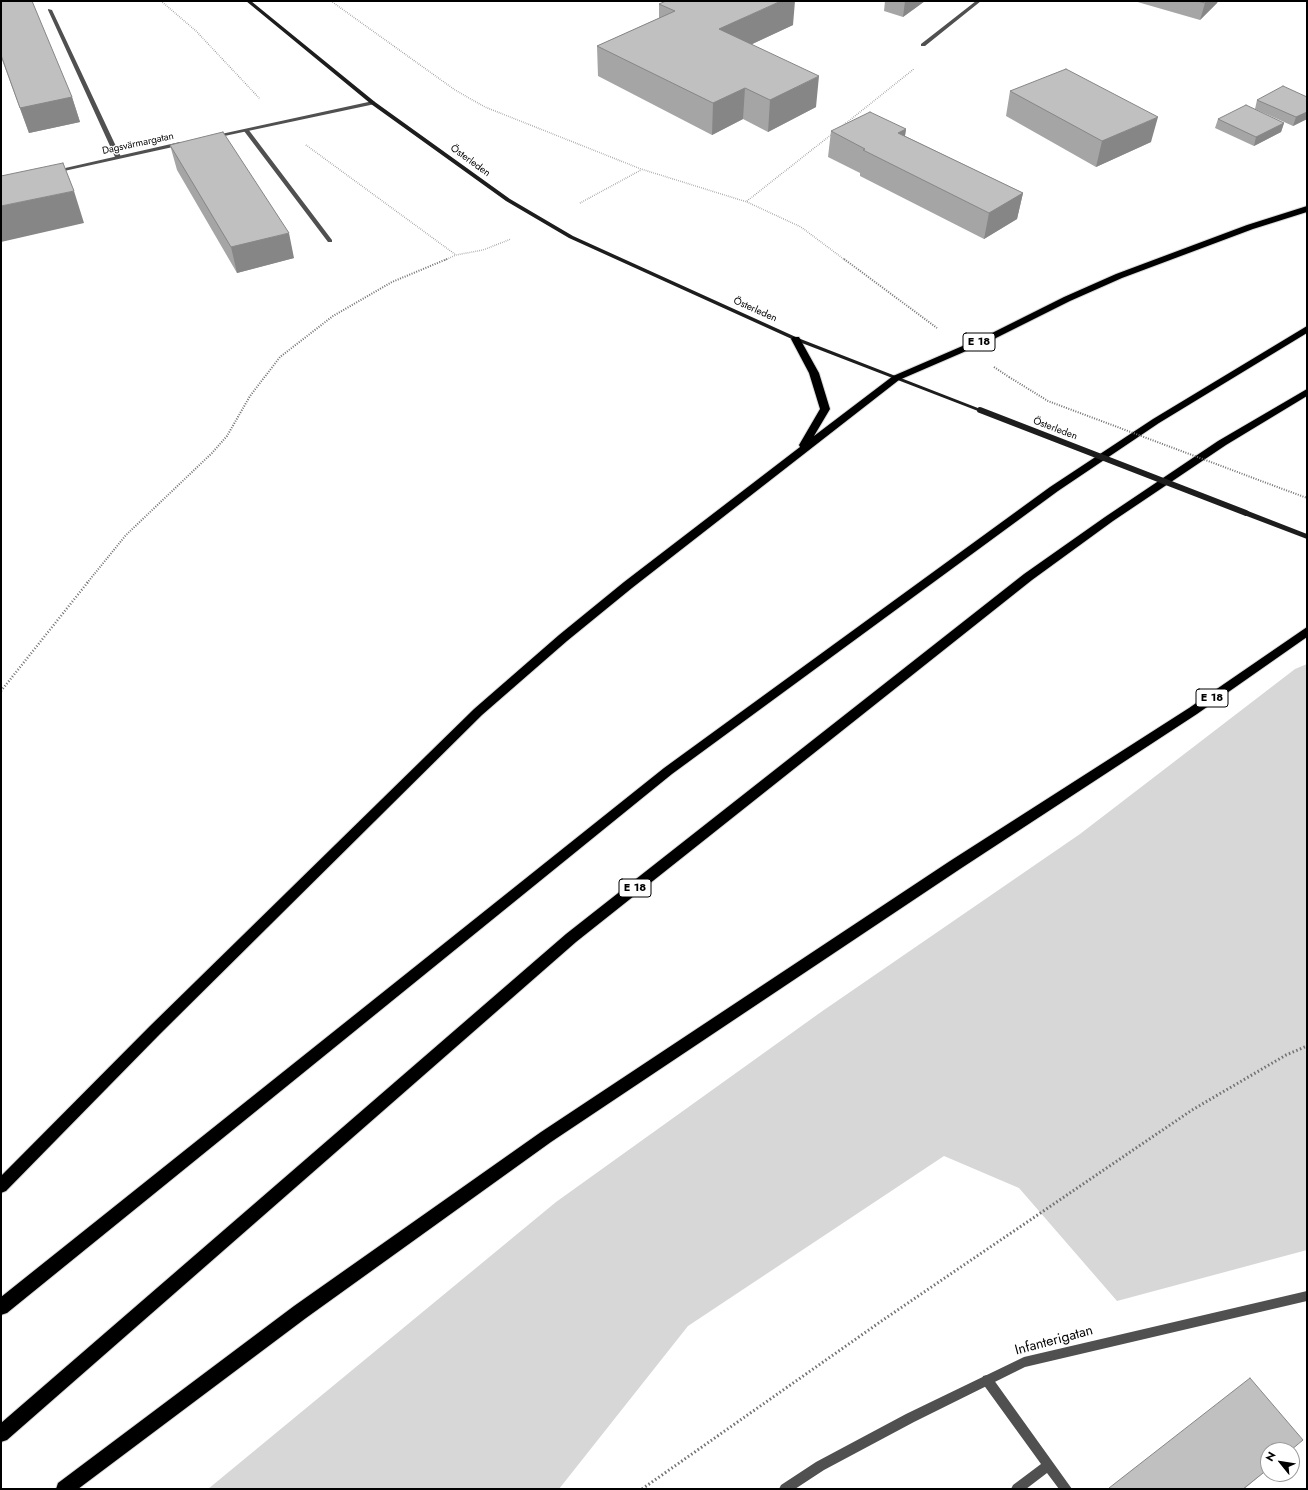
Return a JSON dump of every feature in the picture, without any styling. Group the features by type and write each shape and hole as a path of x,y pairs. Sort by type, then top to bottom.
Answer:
{"highway":[{"name":"E 18","path":"1,1186 160,1025 478,712 563,638 616,595 801,449 896,378 1119,276 1236,232 1307,210"},
{"path":"1,1307 668,771 1054,489 1156,421 1307,329"},
{"path":"796,339 814,373 825,409 801,449"},
{"name":"E 18","path":"1,1434 571,938 1028,577 1108,519 1222,443 1307,392"},
{"name":"E 18","path":"64,1489 300,1312 546,1137 955,864 1193,711 1307,631"}],"main road":[{"name":"Österleden","path":"248,1 373,103 508,200 570,237 796,339 1307,537"}],"street":[{"path":"923,45 979,1"},
{"path":"50,10 118,157"},
{"path":"209,138 373,103"},
{"path":"246,130 330,241"},
{"name":"Dagsvärmargatan","path":"48,172 187,142"},
{"name":"Infanterigatan","path":"786,1489 820,1466 1024,1362 1307,1296"},
{"path":"987,1380 1066,1489"},
{"path":"1017,1489 1048,1465"}],"path":[{"path":"331,1 455,90 485,107 642,169 747,202 801,227 964,348 1048,401 1307,498"},
{"path":"839,128 938,50 923,45"},
{"path":"747,202 833,133"},
{"path":"580,203 642,169"},
{"path":"1,691 126,535 212,453 227,436 250,396 280,357 333,316 392,282 456,255 483,250 511,239"},
{"path":"642,1489 883,1320 1192,1110 1286,1055 1307,1046"}],"shaded area":[{"path":"1307,664 1307,1250 1117,1301 1019,1188 944,1156 688,1326 559,1489 208,1489 556,1202 821,1012 1080,834 1295,669"}],"building":[{"path":"1,1 32,1 72,97 20,108 1,55"},
{"path":"666,1 781,1 719,29 819,76 770,100 745,88 713,103 597,46 675,11 659,4"},
{"path":"1066,69 1158,117 1102,141 1010,91"},
{"path":"1283,86 1307,97 1307,112 1296,117 1257,100"},
{"path":"1246,105 1284,123 1256,137 1218,119"},
{"path":"870,112 906,129 898,133 1023,193 989,213 863,150 865,149 831,131"},
{"path":"223,132 289,233 231,247 170,145"},
{"path":"63,163 74,191 1,206 1,176"},
{"path":"1250,1378 1303,1440 1300,1442 1260,1442 1260,1475 1243,1489 1109,1488"}]}
